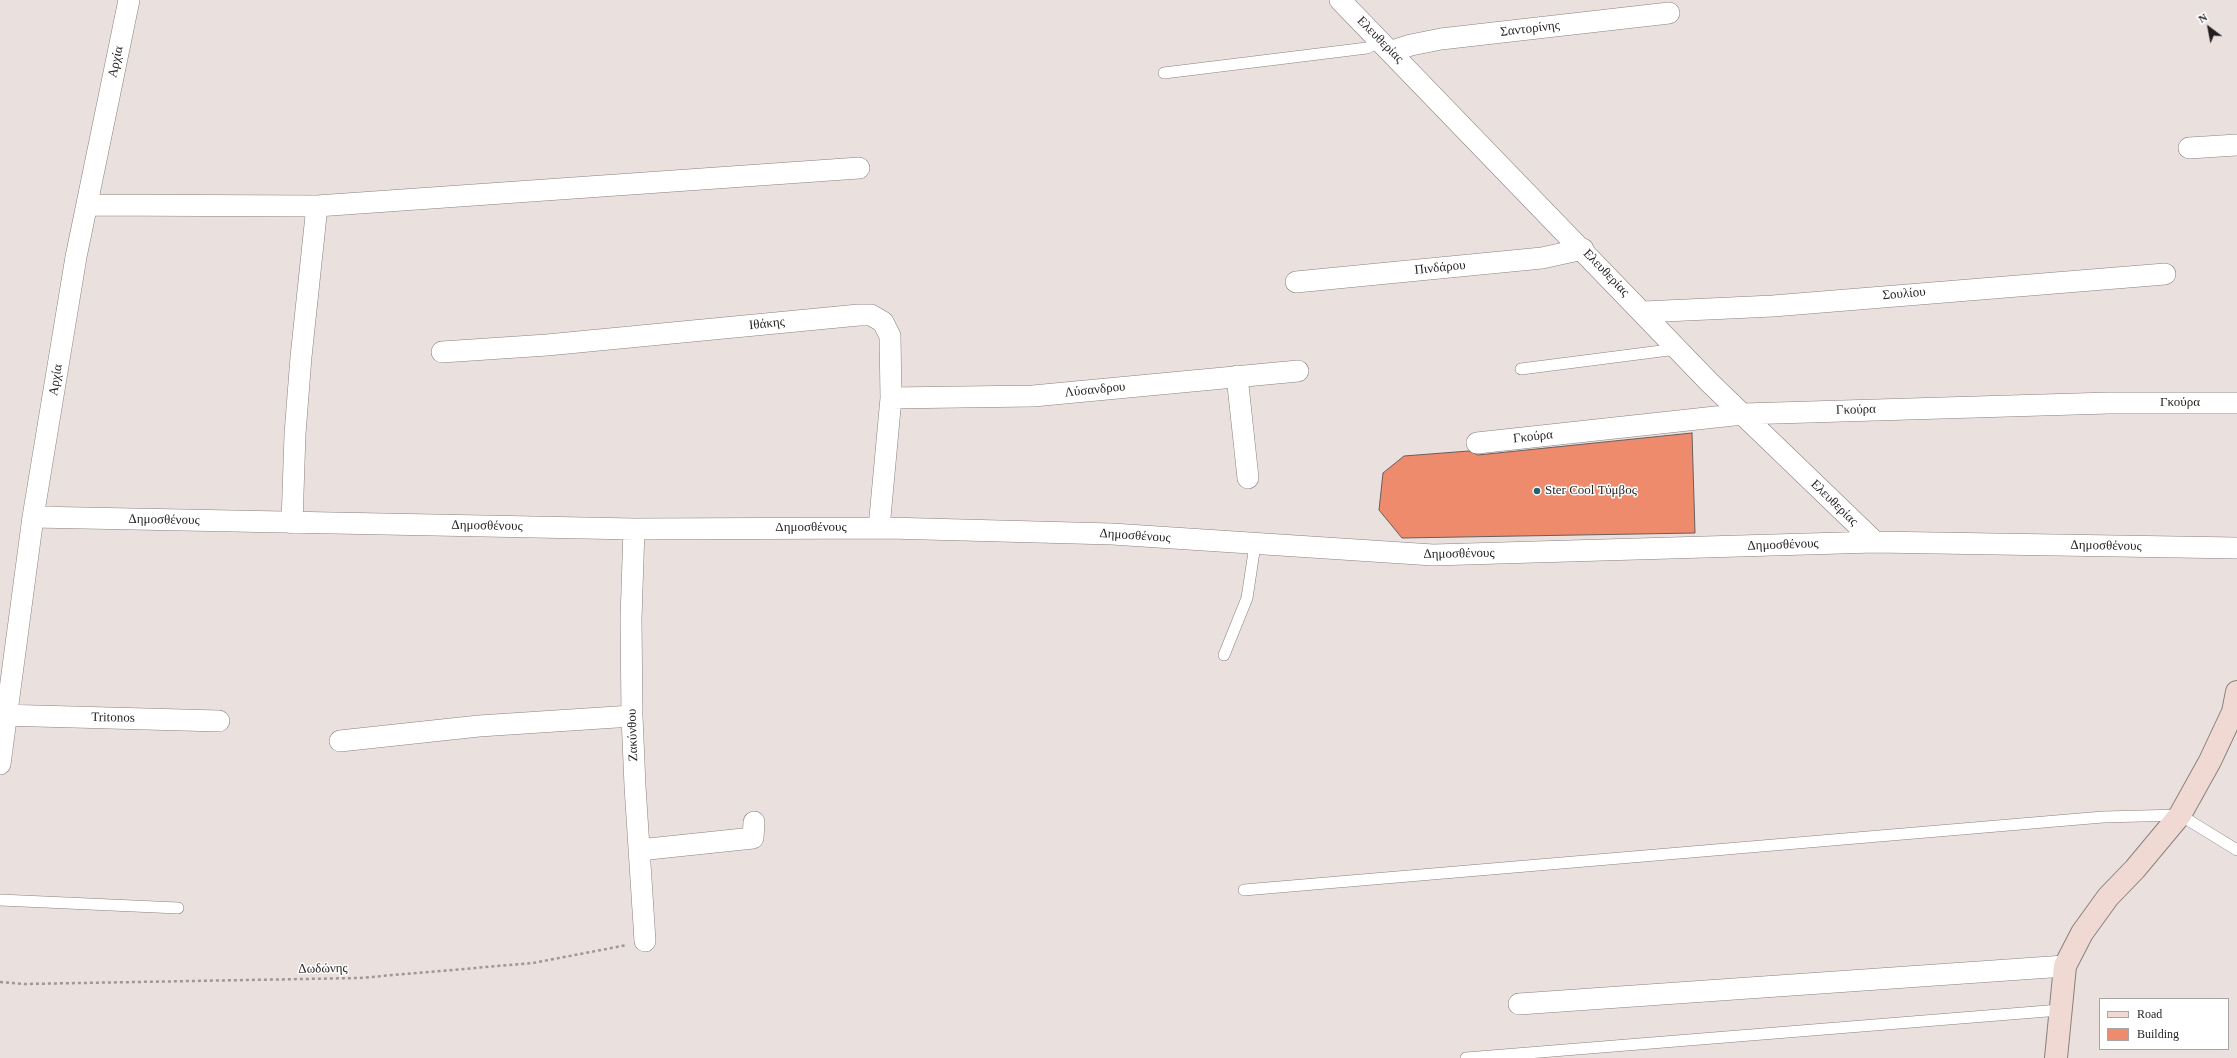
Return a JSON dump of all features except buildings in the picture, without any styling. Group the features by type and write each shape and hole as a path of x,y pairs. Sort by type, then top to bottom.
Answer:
{"main road":[{"path":"2056,1058 2065,966 2082,933 2108,897 2135,869 2180,814 2210,761 2233,712 2237,692"}],"street":[{"name":"Αρχία","path":"0,764 3,715 33,517 76,257 129,0"},
{"name":"Ελευθερίας","path":"1340,0 1387,46 1678,349 1875,542"},
{"name":"Σαντορίνης","path":"1387,46 1411,45 1441,39 1669,13"},
{"path":"2189,148 2237,145"},
{"path":"87,205 317,206 859,168"},
{"path":"292,523 301,357 317,206"},
{"name":"Πινδάρου","path":"1296,282 1542,258 1583,249"},
{"name":"Σουλίου","path":"1643,312 1773,306 2165,274"},
{"name":"Ιθάκης","path":"442,352 547,345 871,315 883,322 890,336 891,398 879,528"},
{"name":"Λύσανδρου","path":"891,398 1033,396 1237,376 1298,372"},
{"path":"1237,376 1248,478"},
{"name":"Γκούρα","path":"1477,443 1743,414 2109,403 2237,402"},
{"name":"Δημοσθένους","path":"33,517 634,529 879,528 1112,534 1255,545 1433,555 1875,542 2237,548"},
{"name":"Ζακύνθου","path":"634,529 631,619 632,716 645,941"},
{"name":"Tritonos","path":"3,715 219,721"},
{"path":"340,741 479,726 632,716"},
{"path":"639,850 753,838 754,822"},
{"path":"1519,1004 2065,966"}],"lane":[{"path":"1164,73 1387,46"},
{"path":"1521,369 1678,349"},
{"path":"1224,655 1247,598 1255,545"},
{"path":"1244,890 2102,817 2180,814 2237,850"},
{"path":"0,900 178,908"},
{"path":"1466,1058 2060,1010"}],"path":[{"name":"Δωδώνης","path":"0,982 25,984 359,978 533,963 645,941"}],"place":[{"name":"Ster Cool Τύμβος","path":"1537,491"}]}
